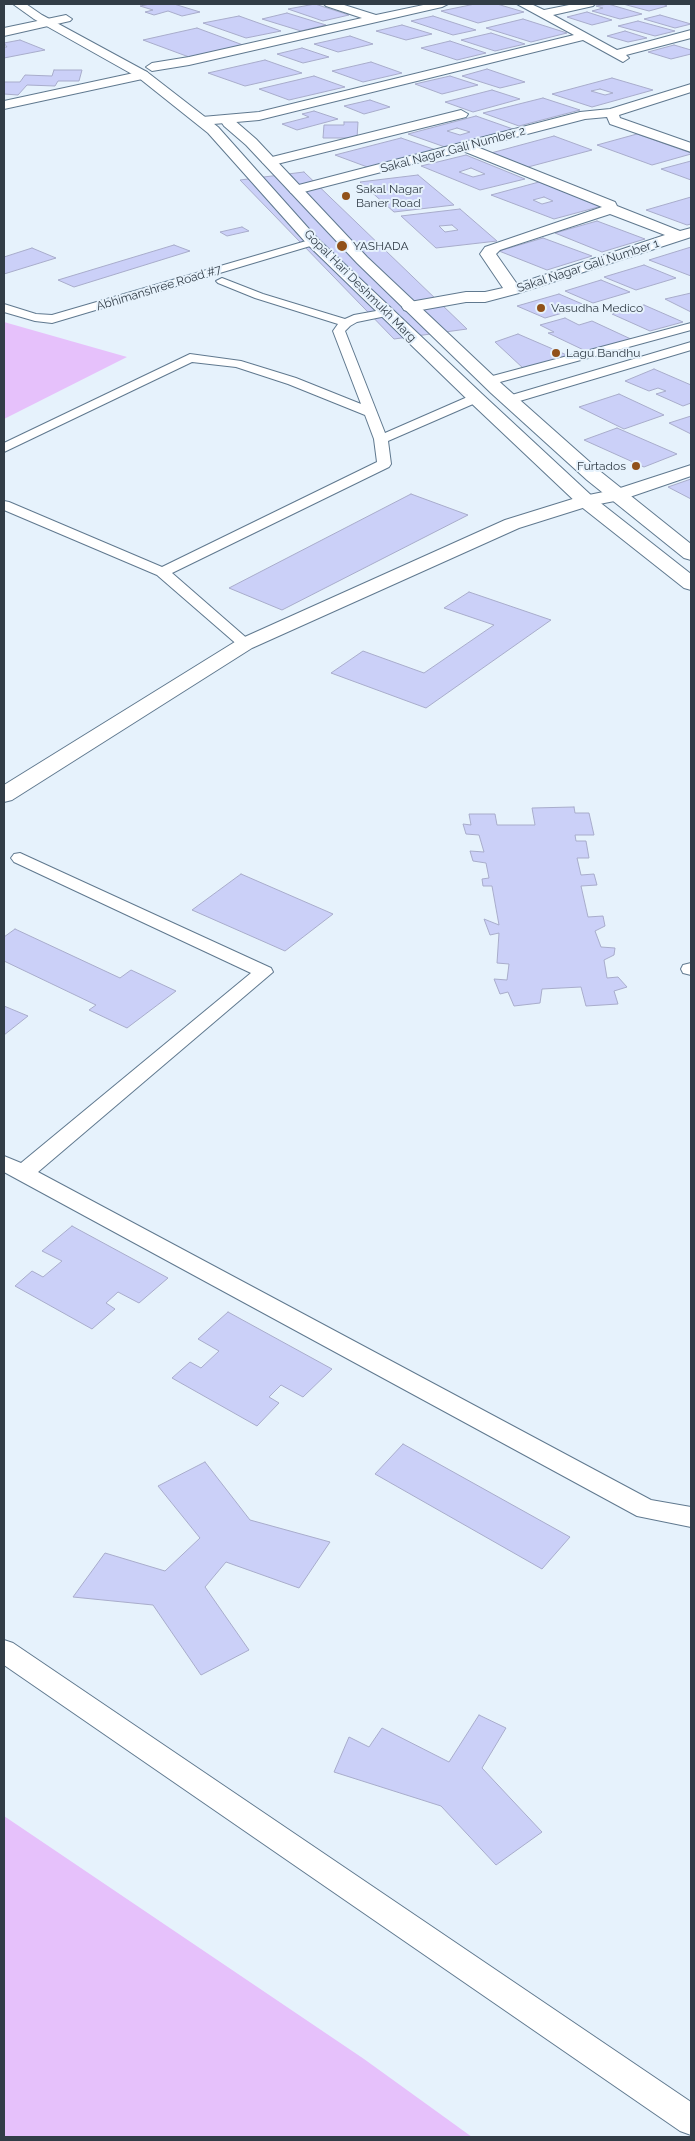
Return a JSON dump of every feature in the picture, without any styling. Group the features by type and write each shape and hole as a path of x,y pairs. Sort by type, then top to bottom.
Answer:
{"street":[{"name":"Gopal Hari Deshmukh Marg","path":"19,4 50,15 148,71 206,115 228,144 313,242 586,501 691,584"},
{"path":"330,4 376,19"},
{"path":"4,105 188,61 442,4"},
{"path":"523,4 619,56 691,34"},
{"path":"542,14 589,4"},
{"path":"4,24 50,15"},
{"path":"4,32 50,15"},
{"path":"226,120 259,116 585,36"},
{"name":"Gopal Hari Deshmukh Marg","path":"148,71 168,76"},
{"path":"691,88 611,113 615,121 691,148"},
{"name":"Sakal Nagar Gali Number 2","path":"296,190 585,115 611,113"},
{"path":"270,162 461,114"},
{"name":"Gopal Hari Deshmukh Marg","path":"206,115 226,120 251,142 362,260 509,400 594,476 691,554"},
{"path":"465,147 608,203 610,209"},
{"path":"513,290 488,254 490,250 610,209 686,234"},
{"name":"Sakal Nagar Gali Number 1","path":"414,311 474,303 485,297 513,290 686,234"},
{"path":"4,795 245,644 512,524 586,501 618,495 691,470"}],"lane":[{"name":"Abhimanshree Road #7","path":"4,308 35,317 52,319 313,242"},
{"path":"222,280 259,296 346,323"},
{"path":"162,572 384,464 381,439 339,331 346,323 354,319 387,313"},
{"path":"489,381 691,326"},
{"path":"509,400 691,346"},
{"path":"4,448 190,358 237,364 319,391 370,412"},
{"path":"381,439 476,398"},
{"path":"4,505 162,572 245,644"},
{"path":"20,858 264,972 13,1169 646,1509 691,1517"},
{"path":"4,1651 691,2120"}],"shaded area":[{"path":"4,322 127,357 4,419"},
{"path":"4,1816 364,2059 472,2137 4,2137"}],"building":[{"path":"174,4 200,12 182,16 168,11 154,15 145,12 153,10 140,6"},
{"path":"315,4 349,15 323,21 288,9"},
{"path":"475,4 497,4 524,12 478,23 441,11"},
{"path":"608,4 642,14 620,19 592,11 603,8 596,6"},
{"path":"623,4 663,4 667,6 649,11"},
{"path":"587,12 612,20 592,25 567,17"},
{"path":"287,13 326,25 301,31 262,19"},
{"path":"660,15 691,24 675,28 644,19"},
{"path":"239,16 281,31 246,38 203,23"},
{"path":"433,16 476,30 453,35 411,21"},
{"path":"523,19 567,33 531,42 486,28"},
{"path":"638,21 675,31 655,36 618,26"},
{"path":"402,25 432,34 406,40 376,31"},
{"path":"197,28 243,45 189,57 143,40"},
{"path":"625,31 647,38 628,42 607,36"},
{"path":"491,33 525,44 495,51 461,40"},
{"path":"350,36 373,44 338,52 314,44"},
{"path":"20,40 45,50 4,58 4,47 7,47 4,43"},
{"path":"450,41 486,53 457,60 421,48"},
{"path":"674,45 691,50 691,54 671,59 648,52"},
{"path":"302,48 329,57 303,63 277,54"},
{"path":"265,60 302,73 245,86 208,73"},
{"path":"371,62 402,73 363,82 332,71"},
{"path":"487,69 525,82 500,88 462,76"},
{"path":"54,70 82,70 79,81 58,81 55,86 27,85 18,95 4,94 4,82 20,82 25,75 52,76"},
{"path":"314,76 345,87 289,100 259,89"},
{"path":"450,76 478,85 442,94 415,84"},
{"path":"612,78 653,90 592,107 552,94","holes":["600,89 613,93 605,95 591,91"]},
{"path":"492,90 520,99 473,112 445,102"},
{"path":"543,98 580,110 519,126 483,113"},
{"path":"370,100 390,107 364,114 344,106"},
{"path":"314,111 338,119 297,130 282,124 309,117 302,114"},
{"path":"476,116 513,129 445,147 408,134","holes":["457,128 470,132 460,135 447,131"]},
{"path":"344,122 358,122 357,138 323,138 324,125 344,125"},
{"path":"637,134 691,154 652,165 597,145"},
{"path":"554,136 592,150 528,167 491,153"},
{"path":"401,138 436,150 370,168 335,155"},
{"path":"466,155 525,179 480,190 421,166","holes":["471,168 485,174 473,177 459,172"]},
{"path":"691,161 691,180 661,169"},
{"path":"304,172 467,329 394,339 240,180"},
{"path":"418,175 454,205 394,212 360,182"},
{"path":"539,182 602,206 554,219 491,195","holes":["544,197 553,201 542,204 533,200"]},
{"path":"691,197 691,224 687,225 646,210"},
{"path":"460,209 497,241 436,248 401,216","holes":["452,225 458,230 445,232 439,226"]},
{"path":"597,221 645,239 602,252 555,233"},
{"path":"242,227 249,231 227,236 220,232"},
{"path":"543,238 592,256 547,270 499,251"},
{"path":"174,245 190,251 74,287 58,280"},
{"path":"691,247 691,276 649,260"},
{"path":"32,248 56,258 4,274 4,257"},
{"path":"644,265 676,278 636,290 604,277"},
{"path":"601,280 630,292 593,303 565,291"},
{"path":"691,293 691,312 665,299"},
{"path":"559,294 587,306 545,318 517,306"},
{"path":"644,305 683,322 650,331 612,314"},
{"path":"565,318 579,325 592,321 633,340 590,353 548,333 554,332 540,325"},
{"path":"518,334 569,356 524,369 495,342"},
{"path":"654,369 691,385 691,403 683,406 656,394 666,391 658,388 649,391 625,381"},
{"path":"619,394 664,415 624,429 579,407"},
{"path":"691,416 691,434 669,423"},
{"path":"617,428 677,454 644,467 584,440"},
{"path":"691,479 691,499 668,487"},
{"path":"411,494 468,515 282,610 229,588"},
{"path":"469,592 551,620 426,708 331,673 363,651 424,673 494,625 444,608"},
{"path":"574,807 575,813 589,813 594,835 575,835 576,841 586,841 589,858 577,858 581,875 594,874 597,885 581,886 588,917 603,916 605,926 595,931 601,947 615,948 614,955 604,960 607,978 618,977 627,987 614,991 618,1004 586,1006 581,987 542,989 540,1003 514,1006 508,992 500,994 494,979 507,980 509,964 497,963 499,933 490,935 484,919 499,925 492,886 483,886 482,879 489,878 486,863 473,861 470,851 484,852 479,835 466,834 463,824 471,825 469,814 495,814 497,825 535,825 532,808"},
{"path":"241,874 333,914 285,951 192,910"},
{"path":"15,929 120,978 131,970 176,991 127,1028 89,1010 96,1005 4,961 4,937"},
{"path":"4,1006 28,1016 4,1035"},
{"path":"72,1226 168,1278 139,1303 118,1292 106,1303 115,1309 92,1329 15,1286 32,1271 43,1277 62,1261 42,1251"},
{"path":"228,1312 332,1369 303,1397 281,1385 269,1397 279,1403 257,1426 172,1378 190,1362 201,1368 219,1351 198,1339"},
{"path":"403,1444 570,1537 542,1569 375,1474"},
{"path":"205,1462 250,1520 330,1542 299,1588 226,1562 205,1587 249,1650 201,1675 153,1605 73,1597 105,1553 165,1571 200,1538 158,1486"},
{"path":"479,1715 506,1728 482,1768 542,1832 496,1865 441,1806 334,1772 349,1737 369,1747 382,1728 449,1762"}],"place":[{"name":"Sakal Nagar Baner Road","path":"346,196"},
{"name":"YASHADA","path":"342,246"},
{"name":"Vasudha Medico","path":"541,308"},
{"name":"Lagu Bandhu","path":"556,353"},
{"name":"Furtados","path":"636,466"}]}
